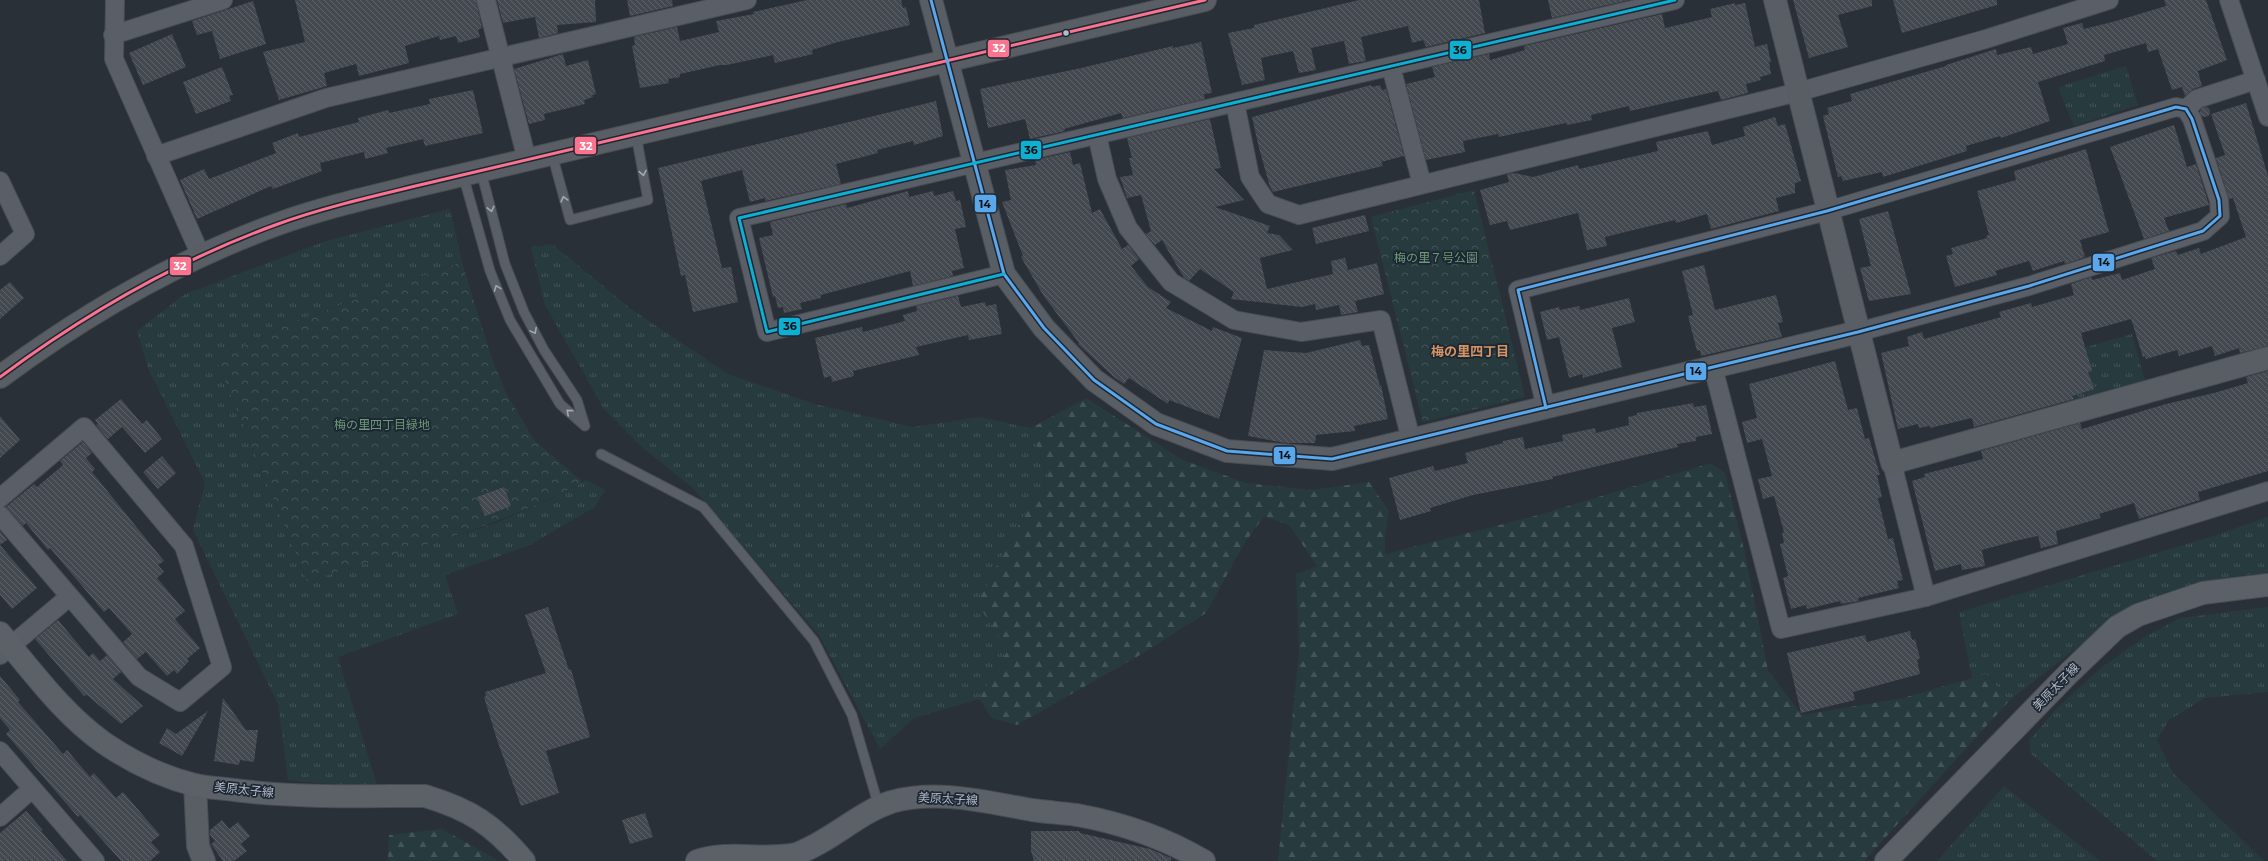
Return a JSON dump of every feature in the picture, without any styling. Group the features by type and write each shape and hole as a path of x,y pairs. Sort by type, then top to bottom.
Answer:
{"main road":[{"name":"美原太子線","path":"1886,861 2070,673 2118,627 2138,615 2203,593 2268,585"},
{"name":"美原太子線","path":"4,645 67,711 104,742 134,762 161,774 195,785 258,793 424,796 450,804 492,827 524,861"},
{"name":"美原太子線","path":"697,861 726,856 775,857 795,854 823,841 879,807 910,798 954,797 1076,815 1116,824 1186,851 1204,861"}],"street":[{"path":"115,0 113,35 114,59 201,256"},
{"path":"113,35 223,0"},
{"path":"486,0 527,160"},
{"path":"156,156 326,98 500,59 747,0"},
{"path":"931,0 1004,274 1044,328 1094,380 1156,424 1227,451 1332,459 1410,440 1546,408 1713,368 1858,332 2029,286 2203,231 2220,216 2219,200 2192,118 2186,110 2176,107 1827,211 1518,290 1546,408"},
{"path":"0,377 88,316 139,287 201,256 284,222 341,204 1206,0"},
{"path":"1004,274 767,332 739,218 1097,136 1675,0"},
{"path":"1775,0 1827,211 1926,597"},
{"path":"1235,103 1250,177 1268,204 1299,215 1798,92 1986,39 2109,0"},
{"path":"2229,0 2268,117"},
{"path":"1391,66 1422,184"},
{"path":"2186,110 2197,99 2256,80"},
{"path":"1097,136 1107,179 1128,228 1170,282 1234,320 1301,332 1381,320 1410,440"},
{"path":"0,181 26,234 0,256"},
{"path":"1892,463 2268,358"},
{"path":"1713,368 1781,629 1926,597 2268,491"},
{"path":"0,498 84,427 184,546 222,667 180,702 139,677 0,515"},
{"path":"4,645 69,597"},
{"path":"0,752 95,861"},
{"path":"195,785 198,846 204,861"},
{"path":"0,816 32,789"}],"lane":[{"path":"552,154 570,220 648,200 636,135"},
{"path":"472,173 524,312 544,350 577,400 585,426 560,404 510,320 490,271 472,173"},
{"path":"601,454 703,507 814,641 852,716 879,807"}],"green space":[{"path":"2126,66 2138,105 2074,126 2058,87"},
{"name":"梅の里７号公園","path":"1474,190 1525,397 1423,422 1371,217"},
{"path":"450,209 462,262 287,324 216,359 307,581 494,524 550,499 586,480 605,490 595,507 528,546 445,575 458,614 338,657 378,789 288,780 278,704 193,530 205,483 148,368 137,331 185,294 326,241"},
{"path":"552,244 631,309 728,374 815,404 913,427 979,417 1031,428 1048,477 1022,519 1008,650 979,699 914,718 880,749 819,635 693,488 643,448 604,409 545,305 531,247"},
{"name":"梅の里四丁目緑地","path":"462,262 491,356 505,391 534,440 583,482 550,499 482,526 413,549 307,581 216,359 287,324"},
{"path":"2132,334 2145,381 2067,403 2054,356"},
{"path":"1086,398 1183,460 1246,483 1311,490 1369,482 1389,511 1385,537 1385,554 1535,516 1711,463 1725,473 1746,558 1768,670 1802,715 1903,698 1986,674 2009,701 1864,861 1278,861 1299,652 1296,574 1317,566 1289,525 1264,516 1244,544 1206,613 1140,655 1017,725 992,718 979,699 1008,650 977,603 1022,519 1048,477 1031,428"},
{"path":"2268,517 2268,573 2244,575 2167,598 2119,620 2070,653 2009,701 1986,674 1972,678 1959,612 2210,537"},
{"path":"2268,607 2268,692 2205,698 2169,720 2157,740 2173,773 2264,861 2157,861 2031,754 2029,741 2056,709 2102,667 2143,638 2180,618"},
{"path":"2004,786 2100,861 1937,861"},
{"path":"442,829 498,861 388,861 389,835"}],"building":[{"path":"295,0 476,0 482,28 478,30 480,37 458,43 456,36 440,40 439,36 405,46 409,63 359,76 356,64 324,73 327,86 279,100 263,52 305,42"},
{"path":"497,0 595,0 596,22 557,25 558,33 539,38 535,17 503,23"},
{"path":"627,0 672,0 673,6 630,16"},
{"path":"807,0 901,0 903,8 906,7 910,25 838,42 812,50 813,54 775,63 773,55 680,74 680,77 668,79 669,83 640,88 632,46 635,45 634,37 677,27 680,41 719,32 716,21 754,14 753,12"},
{"path":"1359,0 1479,0 1485,33 1426,47 1423,40 1412,43 1408,26 1361,37 1366,61 1349,64 1344,41 1311,48 1316,70 1299,73 1293,51 1261,58 1265,80 1242,85 1228,33 1254,28 1254,25"},
{"path":"1548,0 1629,0 1552,18"},
{"path":"1793,0 1872,0 1872,6 1838,15 1848,47 1809,58"},
{"path":"1893,0 1997,0 1997,5 1902,33"},
{"path":"2164,0 2206,0 2227,60 2198,71 2202,86 2193,89 2185,96 2182,87 2172,90 2158,49 2148,52 2146,43 2104,55 2105,61 2038,82 2050,121 2001,138 2000,136 1966,146 1967,151 1883,177 1882,172 1843,181 1841,176 1838,177 1823,116 1829,114 1827,108 1852,101 1850,94 1946,66 1996,49 1997,55 2031,47 2033,54 2068,44 2063,28 2082,23 2084,29 2116,21 2166,6"},
{"path":"253,1 266,44 220,59 212,31 197,35 192,21"},
{"path":"1735,3 1735,5 1745,3 1755,47 1767,44 1771,62 1769,62 1771,74 1760,77 1761,80 1746,84 1748,93 1721,100 1718,91 1630,111 1629,106 1591,115 1592,120 1567,125 1566,123 1499,137 1498,134 1463,141 1465,152 1426,160 1406,84 1435,77 1432,67 1489,54 1490,60 1525,50 1524,46 1662,14 1665,28 1712,17 1710,9"},
{"path":"172,34 186,67 143,85 129,53"},
{"path":"1201,42 1212,93 1204,94 1205,99 1123,118 1121,113 1064,129 1065,131 1030,139 1025,119 988,128 980,89 1081,68 1173,46 1173,48"},
{"path":"563,54 566,66 588,60 596,94 592,95 593,97 584,100 585,104 544,114 545,120 529,124 514,69"},
{"path":"222,67 233,95 229,96 231,101 196,114 183,82"},
{"path":"1371,85 1372,87 1380,85 1382,90 1386,89 1404,156 1381,162 1383,166 1273,192 1270,187 1259,148 1252,117"},
{"path":"473,90 483,133 425,146 423,139 386,148 388,153 365,159 364,152 320,163 322,171 273,189 271,186 197,219 180,180 204,169 209,179 276,153 272,143 298,133 299,137 359,122 358,118 388,110 389,113 430,104 429,99"},
{"path":"936,101 943,136 914,145 913,141 877,150 878,153 836,164 841,184 765,201 765,198 750,202 742,170 701,181 722,268 731,267 738,302 693,312 685,275 681,276 658,168"},
{"path":"2246,103 2268,176 2268,346 2240,353 2239,348 2215,356 2212,346 2179,356 2177,350 2146,359 2145,356 2143,357 2131,319 2081,333 2092,371 2088,372 2094,389 2072,396 2074,399 1974,427 1972,418 1930,428 1930,426 1919,428 1918,424 1898,429 1881,353 1909,346 1907,337 1922,332 1924,339 2001,317 1999,312 2031,303 2032,307 2074,295 2071,284 2091,277 2092,280 2120,273 2122,280 2155,269 2151,258 2176,251 2178,255 2199,248 2201,254 2246,237 2233,198 2229,199 2216,158 2225,155 2211,114"},
{"path":"2205,107 2210,112 2205,117 2200,112"},
{"path":"1775,117 1778,126 1785,124 1801,181 1795,183 1795,193 1776,198 1779,211 1711,229 1707,214 1676,223 1675,220 1605,237 1607,246 1587,250 1578,213 1510,230 1507,221 1490,225 1480,190 1509,182 1507,174 1515,173 1533,177 1578,165 1579,169 1658,151 1656,142 1708,131 1712,145 1745,136 1743,127"},
{"path":"1210,119 1221,168 1214,169 1244,200 1215,207 1270,226 1267,233 1279,235 1293,250 1260,258 1267,289 1333,274 1331,261 1345,258 1348,270 1377,263 1384,294 1355,301 1358,312 1341,315 1339,305 1316,310 1315,304 1302,307 1231,299 1234,292 1200,269 1189,281 1184,278 1162,240 1155,245 1146,234 1151,231 1141,195 1127,198 1120,177 1133,175 1129,158 1132,158 1127,138"},
{"path":"2174,125 2187,167 2196,164 2209,205 2164,218 2169,231 2144,239 2110,147"},
{"path":"2086,149 2109,232 2080,240 2085,257 2065,264 2064,261 2033,271 2029,261 1995,271 1997,275 1955,287 1946,256 1953,254 1951,248 1987,238 1986,236 1989,235 1977,191 2016,180 2014,171"},
{"path":"1070,152 1073,165 1080,163 1092,213 1100,209 1122,249 1128,245 1139,259 1131,266 1148,287 1171,302 1166,308 1212,331 1213,327 1242,338 1219,419 1169,400 1168,404 1129,378 1124,384 1114,377 1078,344 1079,343 1043,295 1021,257 1023,256 1002,202 1011,200 1005,170 1036,165 1035,160"},
{"path":"908,191 909,197 933,191 934,196 953,191 956,201 960,200 966,227 955,229 964,268 952,271 953,276 913,286 910,271 821,295 821,298 800,303 802,309 784,313 783,307 778,308 775,296 773,297 759,238 773,235 770,222 846,204 847,208"},
{"path":"1888,211 1911,294 1869,301 1860,268 1871,266 1859,219"},
{"path":"1365,215 1369,231 1316,244 1312,228"},
{"path":"1704,265 1715,310 1776,295 1783,322 1778,323 1782,337 1701,356 1700,350 1697,351 1688,316 1693,315 1682,271"},
{"path":"10,282 24,298 0,319 0,290"},
{"path":"958,296 961,307 985,302 986,306 996,304 1002,334 969,340 968,335 916,347 919,355 853,371 854,376 832,382 831,376 824,378 815,338 862,327 863,332 905,321 903,315 917,311 916,306"},
{"path":"1629,298 1635,322 1612,328 1622,367 1583,378 1582,374 1569,378 1559,337 1547,340 1540,312 1559,307 1560,310 1579,306 1580,310"},
{"path":"1360,340 1362,346 1369,345 1380,386 1381,385 1388,419 1354,426 1355,431 1316,435 1315,443 1285,443 1248,436 1264,350 1306,353"},
{"path":"1835,361 1848,410 1857,408 1865,439 1869,438 1880,475 1877,475 1882,497 1878,498 1888,539 1893,538 1903,580 1897,581 1899,588 1858,598 1859,601 1841,604 1840,601 1807,609 1806,605 1791,609 1783,578 1788,576 1780,544 1784,543 1782,533 1784,532 1774,496 1763,499 1758,479 1772,476 1762,439 1747,443 1742,422 1757,418 1749,384"},
{"path":"2268,371 2268,471 2198,492 2200,500 2139,519 2134,503 2099,514 2101,518 2056,531 2058,544 2041,548 2038,536 1982,550 1985,566 1962,570 1961,564 1935,571 1912,481 1925,477 1924,474 1983,459 1981,451 2080,423 2082,429 2166,404 2214,393 2248,383 2246,377"},
{"path":"121,399 142,424 147,420 162,439 145,453 122,427 108,439 96,425 98,424 95,420"},
{"path":"1693,403 1694,407 1706,405 1712,434 1696,437 1696,441 1677,444 1678,447 1552,477 1553,479 1473,495 1430,508 1431,511 1400,520 1389,478 1433,466 1435,471 1468,463 1465,453 1503,443 1503,441 1523,437 1525,449 1563,441 1562,435 1595,428 1596,433 1629,425 1628,417 1637,415 1637,413"},
{"path":"0,416 20,440 0,458"},
{"path":"83,442 92,453 86,458 95,469 92,472 164,561 158,565 164,572 157,578 185,611 175,619 200,648 187,659 189,661 177,674 174,670 167,676 146,652 137,659 123,642 132,634 109,608 104,612 50,548 48,550 26,523 23,526 6,507 34,484 37,487 63,465 60,461"},
{"path":"162,456 176,473 158,489 143,472"},
{"path":"504,487 511,506 485,516 477,497"},
{"path":"0,531 7,540 0,545"},
{"path":"0,545 37,588 12,609 0,595"},
{"path":"548,607 569,670 571,669 590,737 546,751 559,793 521,806 497,740 484,697 486,696 485,692 546,673 525,615"},
{"path":"58,620 89,657 93,653 100,661 107,655 121,672 113,679 143,706 121,724 87,695 84,696 35,639"},
{"path":"1910,631 1912,640 1915,639 1920,658 1917,660 1920,674 1853,692 1855,700 1801,713 1787,653 1865,635 1867,642"},
{"path":"0,676 20,700 18,702 63,754 67,750 90,777 94,773 116,798 123,792 160,835 151,842 160,852 150,861 121,861 80,815 78,817 6,734 10,730 0,718"},
{"path":"223,698 246,730 258,730 254,762 240,760 239,765 214,761"},
{"path":"208,711 182,756 159,743 167,728 176,734"},
{"path":"26,811 67,861 0,861 0,833"},
{"path":"645,813 653,837 630,844 622,820"},
{"path":"222,820 229,829 238,822 250,836 241,844 247,851 234,861 223,861 211,844 215,841 210,835 210,830"},
{"path":"1031,831 1079,831 1080,833 1150,849 1171,858 1171,861 1034,861 1031,851"}],"transit line":[{"name":"14","path":"931,0 1004,274 1044,328 1094,380 1156,424 1227,451 1332,459 1858,332 2029,286 2203,231 2220,216 2219,200 2192,119 2186,109 2176,107 1827,211 1518,290 1546,408"},
{"name":"32","path":"0,377 65,332 133,290 204,254 241,238 314,212 424,184 1205,0"},
{"name":"36","path":"1004,274 767,332 739,218 1675,0"}],"district":[{"name":"梅の里四丁目","path":"1470,351"}]}
